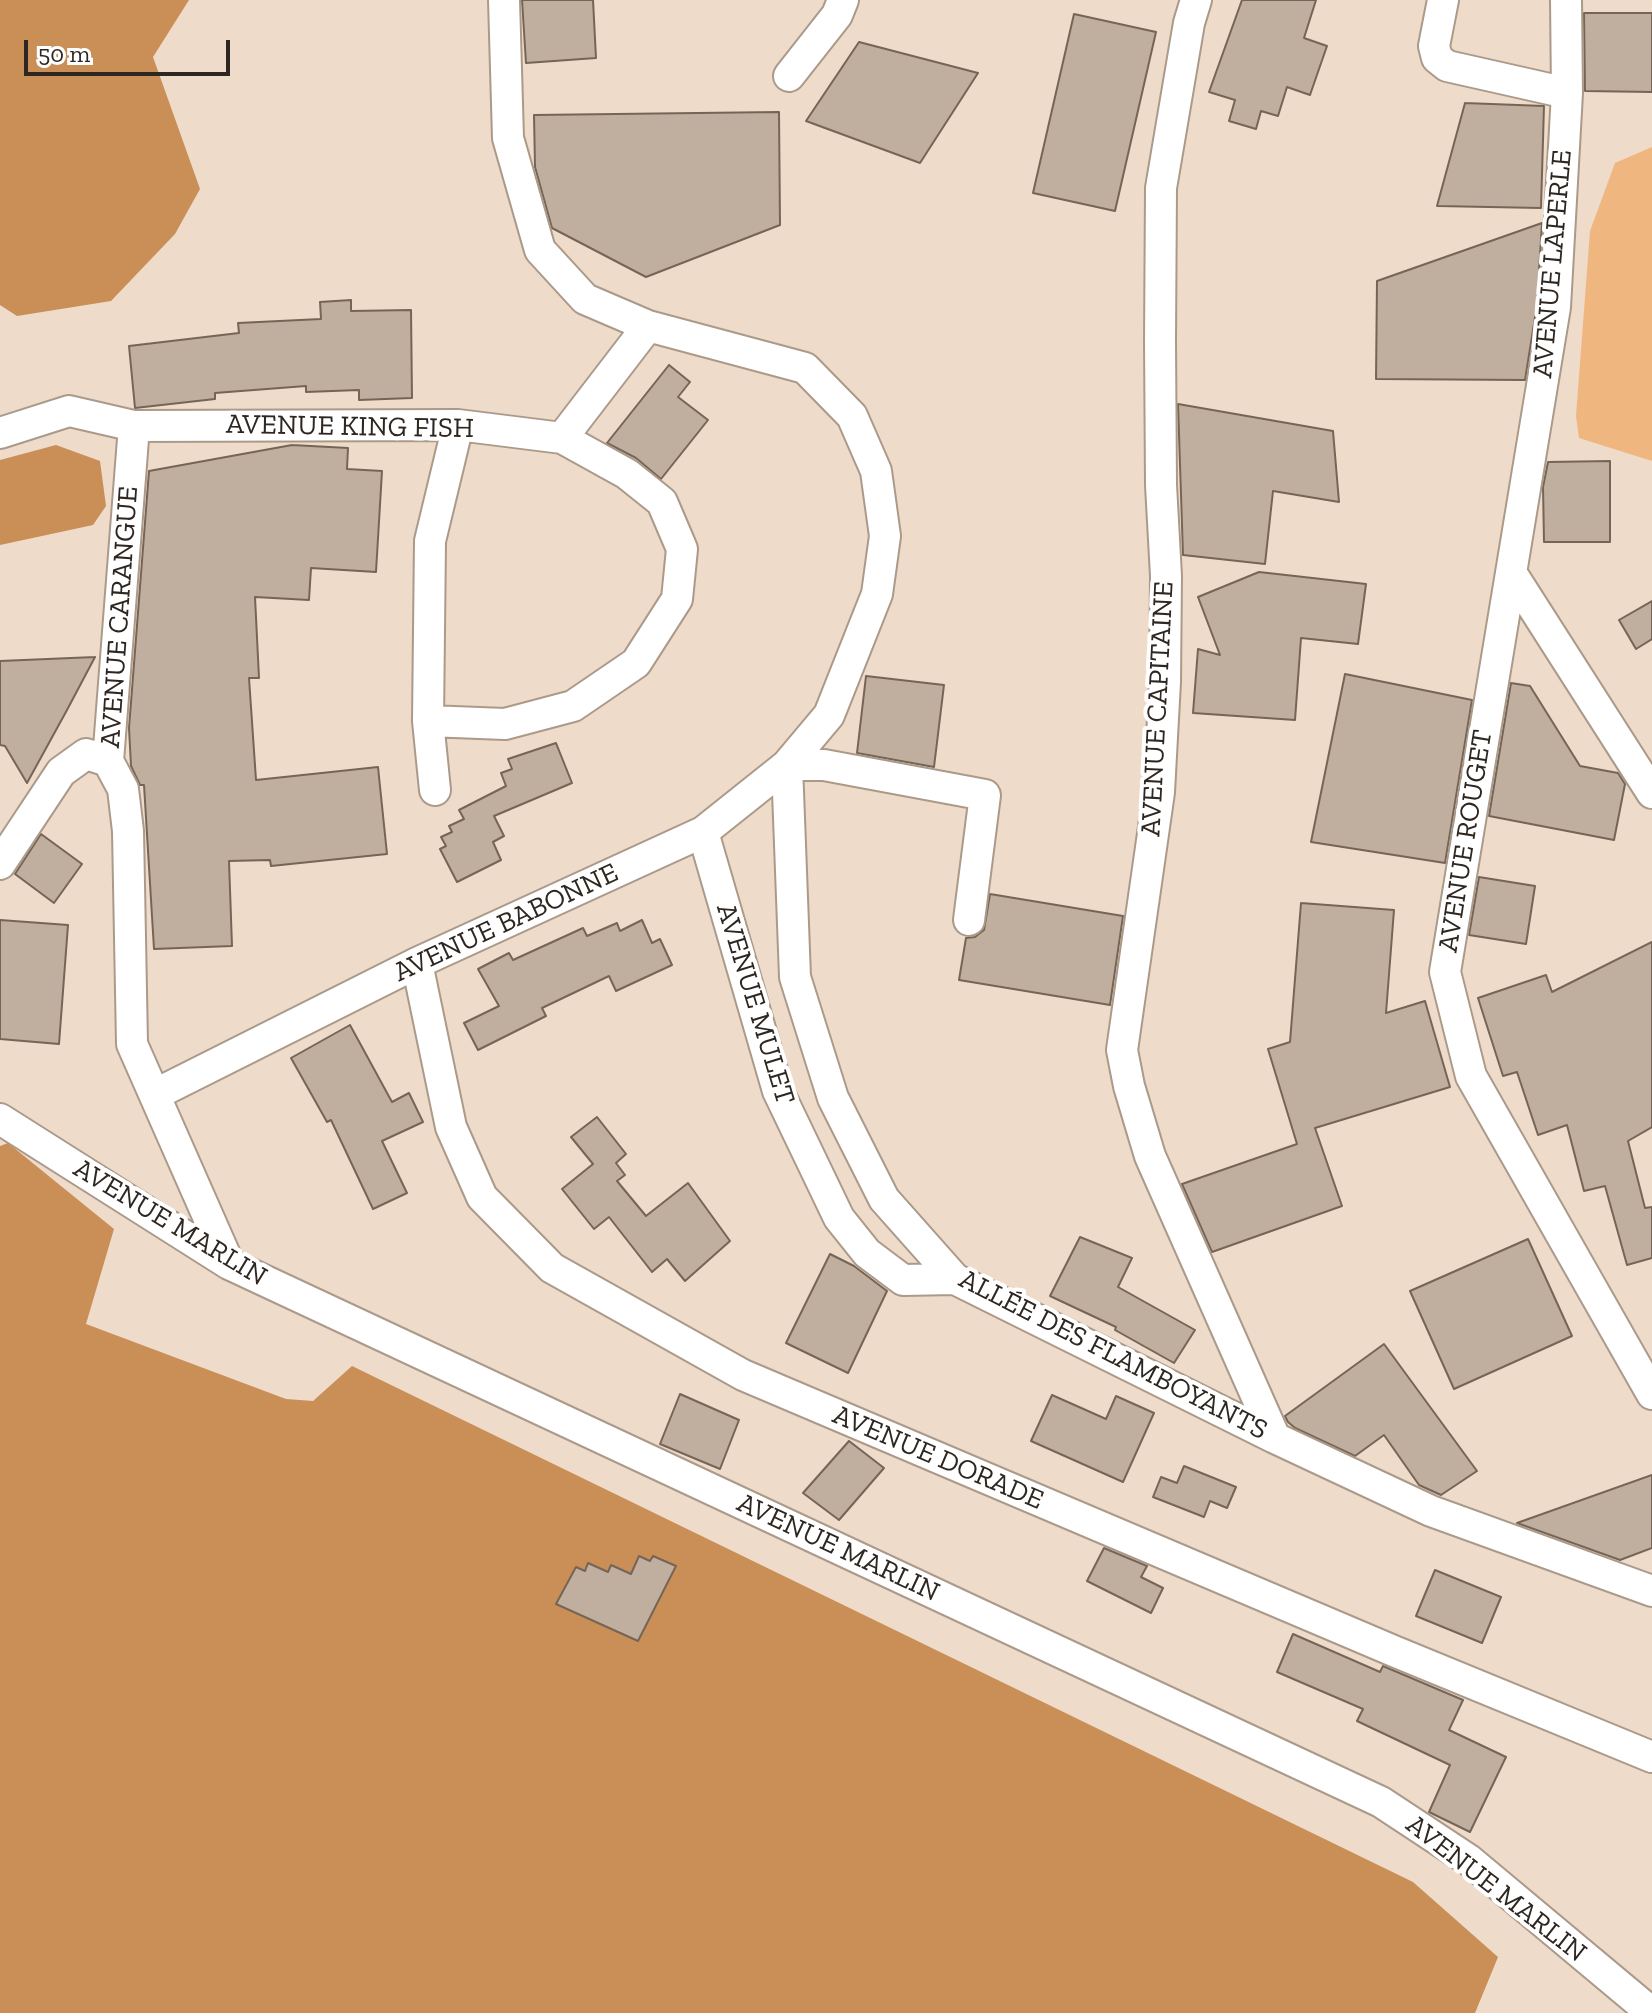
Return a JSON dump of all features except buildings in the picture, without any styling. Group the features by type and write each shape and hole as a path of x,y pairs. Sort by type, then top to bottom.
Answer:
{"street":[{"path":"428,721 505,724 573,706 636,663 677,599 682,549 662,502 627,474 562,438 648,326 585,299 540,250 508,138 504,0"},
{"path":"789,76 837,15 843,0"},
{"name":"AVENUE CAPITAINE","path":"1196,0 1189,23 1161,188 1161,485 1166,576 1165,682 1159,792 1122,1050 1129,1086 1150,1156 1275,1438"},
{"path":"1443,0 1434,46 1437,58 1447,66 1567,93"},
{"name":"AVENUE LAPERLE","path":"1512,574 1555,307 1567,93 1566,0"},
{"name":"AVENUE BABONNE","path":"156,1094 417,963 703,832 787,765 829,715 877,594 885,536 876,471 852,416 805,368 648,326"},
{"name":"AVENUE KING FISH","path":"0,433 69,411 134,426 458,425 562,438"},
{"path":"435,790 428,721 430,541 458,425"},
{"name":"AVENUE CARANGUE","path":"134,426 108,761 123,789 128,831 132,1044 229,1264"},
{"path":"1512,574 1652,793"},
{"name":"AVENUE ROUGET","path":"1512,574 1445,972 1471,1076 1652,1394"},
{"path":"0,864 61,772 86,754 108,761"},
{"path":"787,765 824,765 985,795 969,920"},
{"name":"ALLÉE DES FLAMBOYANTS","path":"787,765 795,977 833,1098 884,1199 955,1279 1275,1438 1431,1511 1652,1591"},
{"name":"AVENUE MULET","path":"703,832 778,1091 839,1218 867,1253 903,1280 955,1279"},
{"name":"AVENUE DORADE","path":"417,963 451,1127 482,1197 552,1268 743,1375 1367,1640 1652,1757"},
{"name":"AVENUE MARLIN","path":"0,1119 229,1264 1381,1802 1469,1860 1652,2013"}],"shaded area":[{"path":"0,0 189,0 153,57 200,189 175,234 111,301 17,316 0,305"},
{"path":"1652,147 1652,461 1579,438 1576,416 1590,231 1615,163"},
{"path":"56,445 100,461 106,506 93,525 0,545 0,460"},
{"path":"8,1143 114,1229 86,1324 286,1399 313,1401 352,1366 1413,1882 1498,1957 1475,2013 0,2013 0,1146"}]}
